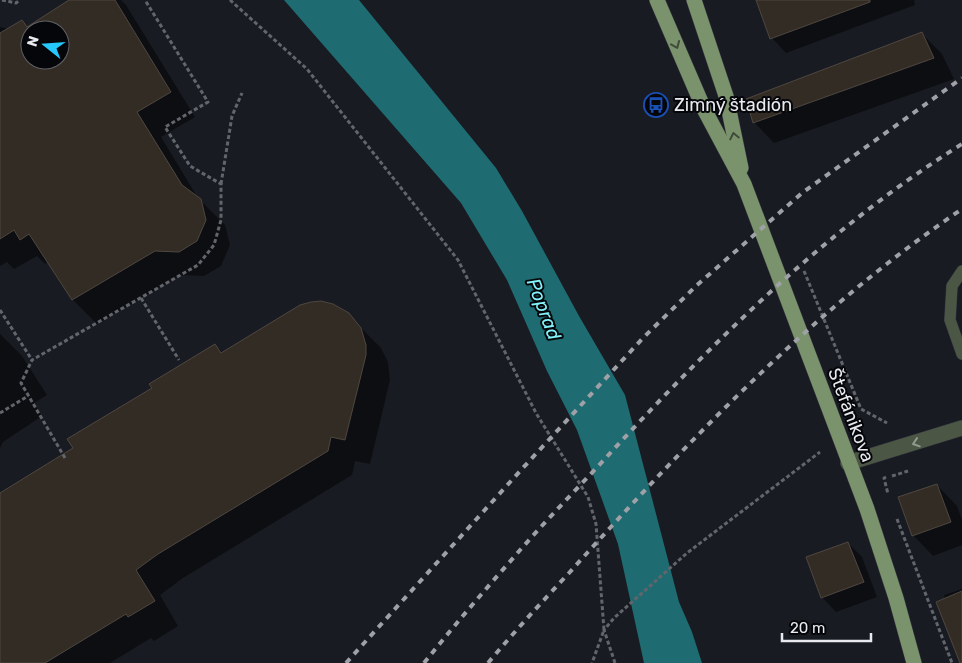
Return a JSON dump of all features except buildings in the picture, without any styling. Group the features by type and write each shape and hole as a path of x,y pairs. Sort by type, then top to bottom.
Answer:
{"main road":[{"name":"Štefánikova","path":"657,0 704,109 744,184 867,509 891,581 914,663"},
{"name":"Štefánikova","path":"694,0 726,96 744,184"}],"street":[{"path":"848,463 962,428"}],"lane":[{"path":"962,272 952,286 950,320 962,354"}],"path":[{"path":"2,0 16,2 20,0"},
{"path":"145,0 208,102 165,127 190,166 221,184"},
{"path":"230,0 307,69 458,260 536,413 588,497 596,524 604,630 615,663"},
{"path":"65,458 20,383 32,360 198,265 214,245 220,220 221,184 232,116 242,93"},
{"path":"802,268 861,409 887,423"},
{"path":"140,298 179,360"},
{"path":"0,310 32,360"},
{"path":"0,413 28,396"},
{"path":"592,663 604,630 614,618 687,553 820,452"},
{"path":"890,501 884,478 909,471"},
{"path":"896,519 952,663"}],"water":[{"name":"Poprad","path":"284,0 359,0 496,168 625,395 679,602 692,632 702,663 644,663 618,544 577,430 547,371 507,280 461,203"}],"railway":[{"path":"346,663 643,338 696,286 802,193 962,78"},
{"path":"424,663 538,530 694,365 736,324 778,285 867,210 962,144"},
{"path":"488,663 660,474 755,379 804,333 855,290 907,248 962,209"}],"place":[{"name":"Zimný štadión","path":"656,105"}]}
